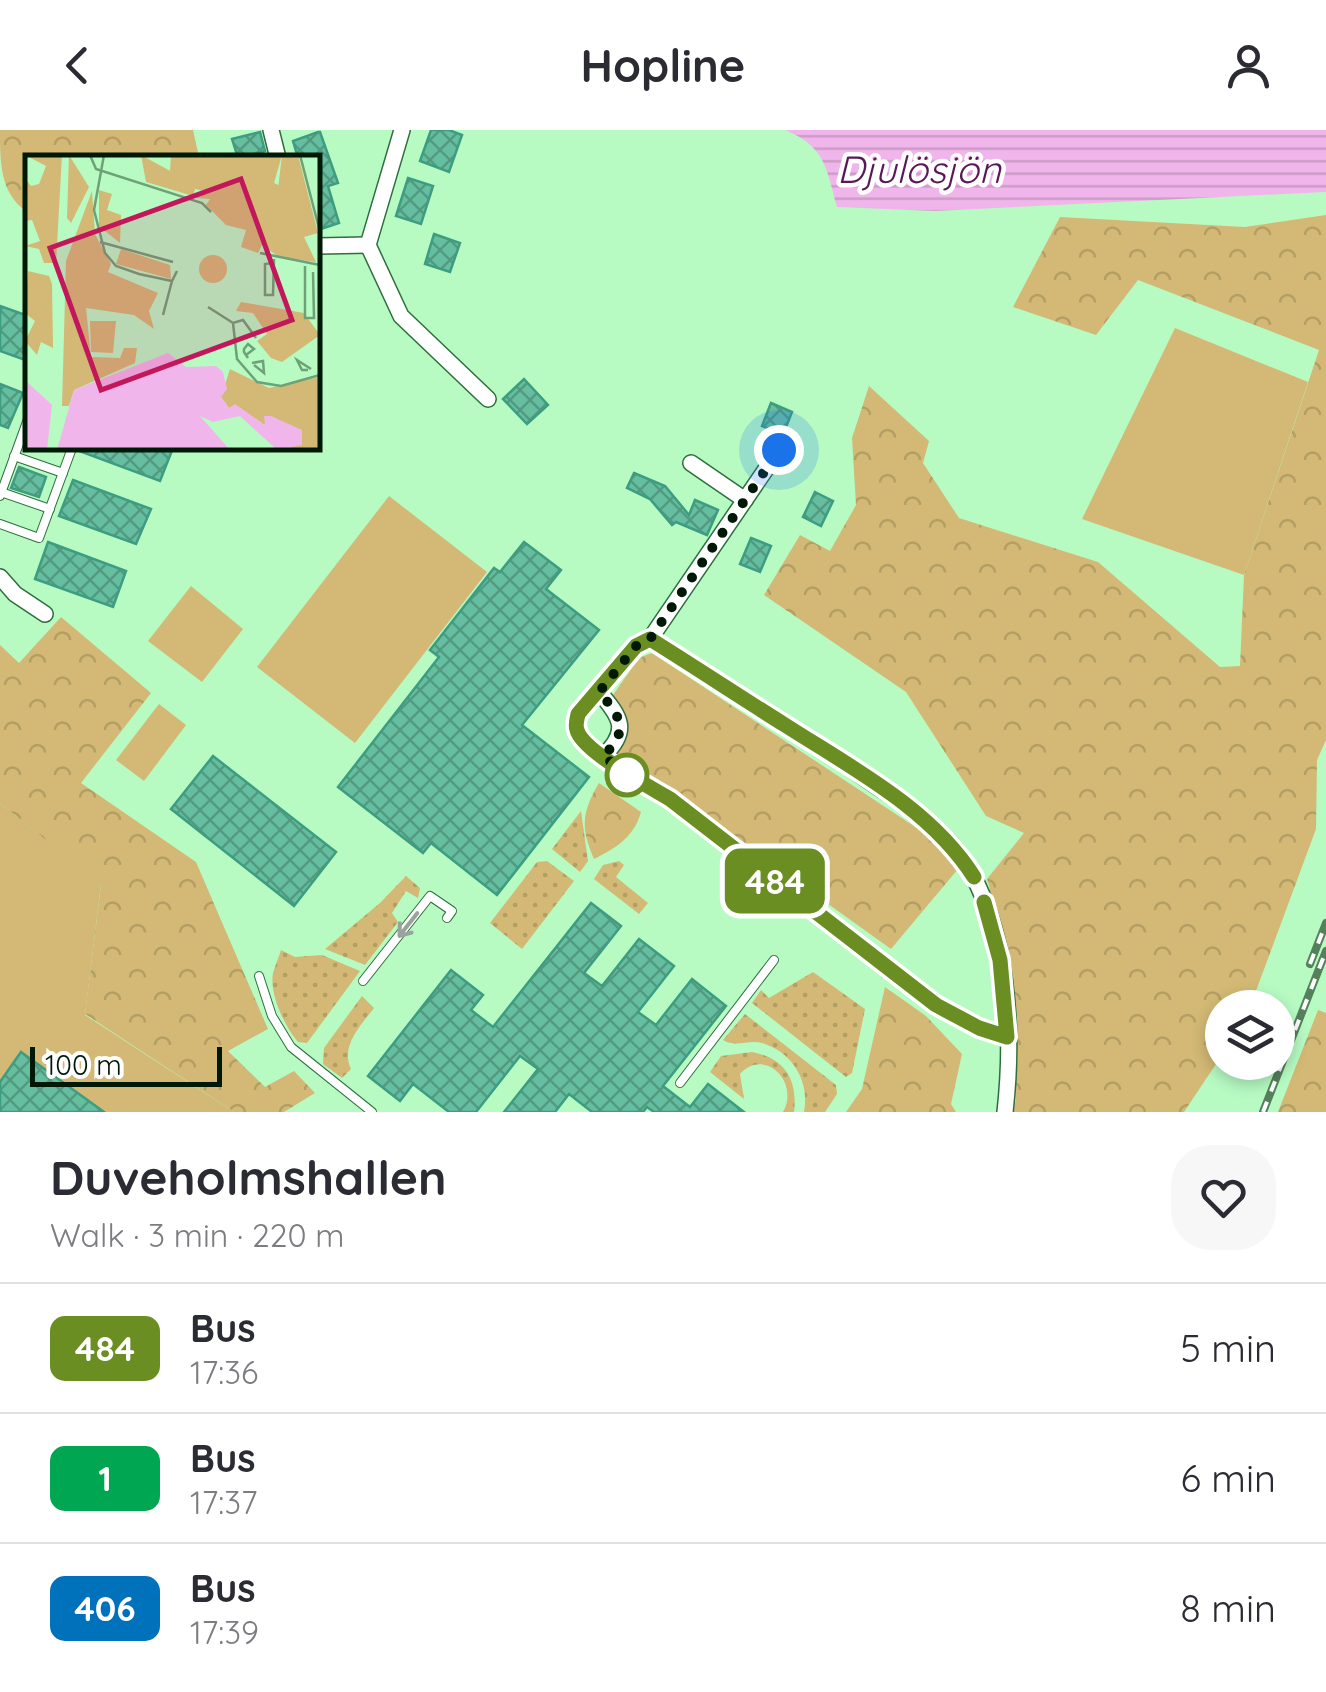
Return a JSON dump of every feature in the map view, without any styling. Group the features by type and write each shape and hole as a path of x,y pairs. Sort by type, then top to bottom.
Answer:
{"street":[{"path":"270,130 277,155"},
{"path":"402,130 368,246 401,316 488,399"},
{"path":"320,246 368,246"},
{"path":"779,450 650,639 636,646 578,714 575,728 582,741 633,779 670,799 936,1005 979,1028 1007,1037"},
{"path":"691,463 744,500"},
{"path":"0,577 15,594 45,614"},
{"path":"650,639 867,780 938,831 960,854 974,877 992,926 1005,992 1005,1112"},
{"path":"599,692 618,716 621,728 620,738 603,756"}],"lane":[{"path":"25,427 1,494 50,509"},
{"path":"0,524 40,538 71,450"},
{"path":"14,456 63,474"},
{"path":"363,982 430,896 452,911 447,918"},
{"path":"680,1083 774,960"},
{"path":"259,976 272,1016 291,1047 372,1112"}],"green space":[{"path":"0,130 193,130 199,155 25,155 25,210 11,196 1,165"},
{"path":"1326,215 1326,740 1317,760 1316,829 1256,990 1205,990 1205,1080 1184,1112 1013,1112 1016,1099 1012,968 987,879 1024,833 986,816 906,692 764,595 800,535 830,551 856,505 852,438 869,386 929,441 923,463 959,518 1098,562 1220,667 1240,666 1244,575 1319,350 1138,280 1096,335 1013,307 1060,217 1245,227"},
{"path":"1175,328 1308,382 1244,575 1082,519"},
{"path":"389,496 487,572 355,743 257,667"},
{"path":"191,586 243,629 202,682 148,641"},
{"path":"61,617 151,693 81,783 196,862 268,1029 228,1051 265,1087 294,1071 315,1093 284,1112 234,1112 85,1014 101,885 0,803 0,645 19,663"},
{"path":"652,653 929,836 958,869 891,949 673,793 613,757 625,740 628,726 613,695 639,658"},
{"path":"159,704 186,725 144,781 116,760"},
{"path":"599,783 641,812 623,841 594,859 586,838 585,820"},
{"path":"0,803 101,884 85,1015 234,1112 0,1112"},
{"path":"581,811 588,861 580,872 552,849"},
{"path":"547,861 574,881 522,949 490,923 537,862"},
{"path":"619,861 624,865 616,877 648,903 639,914 594,879 603,865"},
{"path":"406,876 420,888 418,898 406,891 392,913 398,922 365,965 325,949 380,903"},
{"path":"281,950 295,957 322,955 360,971 307,1043 298,1042 293,1036 276,1000 272,981"},
{"path":"813,972 865,1009 852,1073 846,1077 752,1003 761,990 769,998"},
{"path":"885,987 926,1016 962,1054 951,1104 956,1112 846,1112 862,1089"},
{"path":"362,996 374,1008 350,1044 351,1069 342,1078 323,1064 324,1048"},
{"path":"1318,1010 1326,1013 1326,1112 1278,1112 1291,1080 1295,1080 1295,1069"},
{"path":"745,1014 836,1085 837,1094 825,1112 804,1112 802,1079 782,1053 762,1043 723,1040"},
{"path":"752,1052 773,1059 786,1072 794,1090 794,1112 783,1112 787,1090 769,1066 760,1064 740,1074 744,1099 710,1072 721,1056"}],"water":[{"name":"Djulösjön","path":"785,130 1326,130 1326,192 935,211 837,207 827,170 817,152"}],"building":[{"path":"431,130 462,135 449,172 420,161"},
{"path":"260,132 265,151 237,155 232,139"},
{"path":"320,132 338,183 328,186 339,223 320,229 320,155 297,155 293,141"},
{"path":"408,178 433,186 421,224 396,216"},
{"path":"434,234 460,243 450,272 425,264"},
{"path":"0,306 25,315 25,360 0,351"},
{"path":"524,379 548,405 527,424 503,399"},
{"path":"0,384 23,393 8,428 0,425"},
{"path":"771,403 792,412 783,435 762,426"},
{"path":"79,450 172,450 160,481"},
{"path":"19,467 46,477 39,497 11,488"},
{"path":"634,473 665,486 689,515 695,500 718,510 707,535 676,522 672,525 650,499 627,488"},
{"path":"73,480 151,509 136,544 59,516"},
{"path":"815,492 833,501 821,526 803,517"},
{"path":"751,538 771,546 760,572 740,564"},
{"path":"48,542 126,571 113,607 35,579"},
{"path":"524,542 561,570 546,589 599,630 522,725 589,777 497,895 431,843 423,853 338,787 439,657 430,650 494,568 500,572"},
{"path":"213,756 336,852 294,906 171,809"},
{"path":"591,903 621,926 584,973 602,986 639,939 674,966 638,1012 656,1025 692,979 726,1006 663,1086 690,1107 708,1084 744,1112 654,1112 647,1107 643,1112 592,1112 569,1094 555,1112 504,1112 538,1069 520,1056 476,1112 449,1112 413,1084 400,1101 368,1076 451,970 483,995 471,1010 493,1027"},
{"path":"21,1052 104,1112 0,1112 0,1082"}],"railway":[{"path":"1310,964 1326,923"},
{"path":"1263,1112 1326,951"}],"bus line":[{"name":"484","path":"974,877 960,854 913,812 650,639 636,646 578,714 575,728 582,741 633,779 670,799 936,1005 979,1028 1007,1037 1000,960 984,902"}],"route":[{"path":"627,775 633,779 603,756 620,738 621,728 618,716 599,692 636,646 650,639 779,450"}]}
